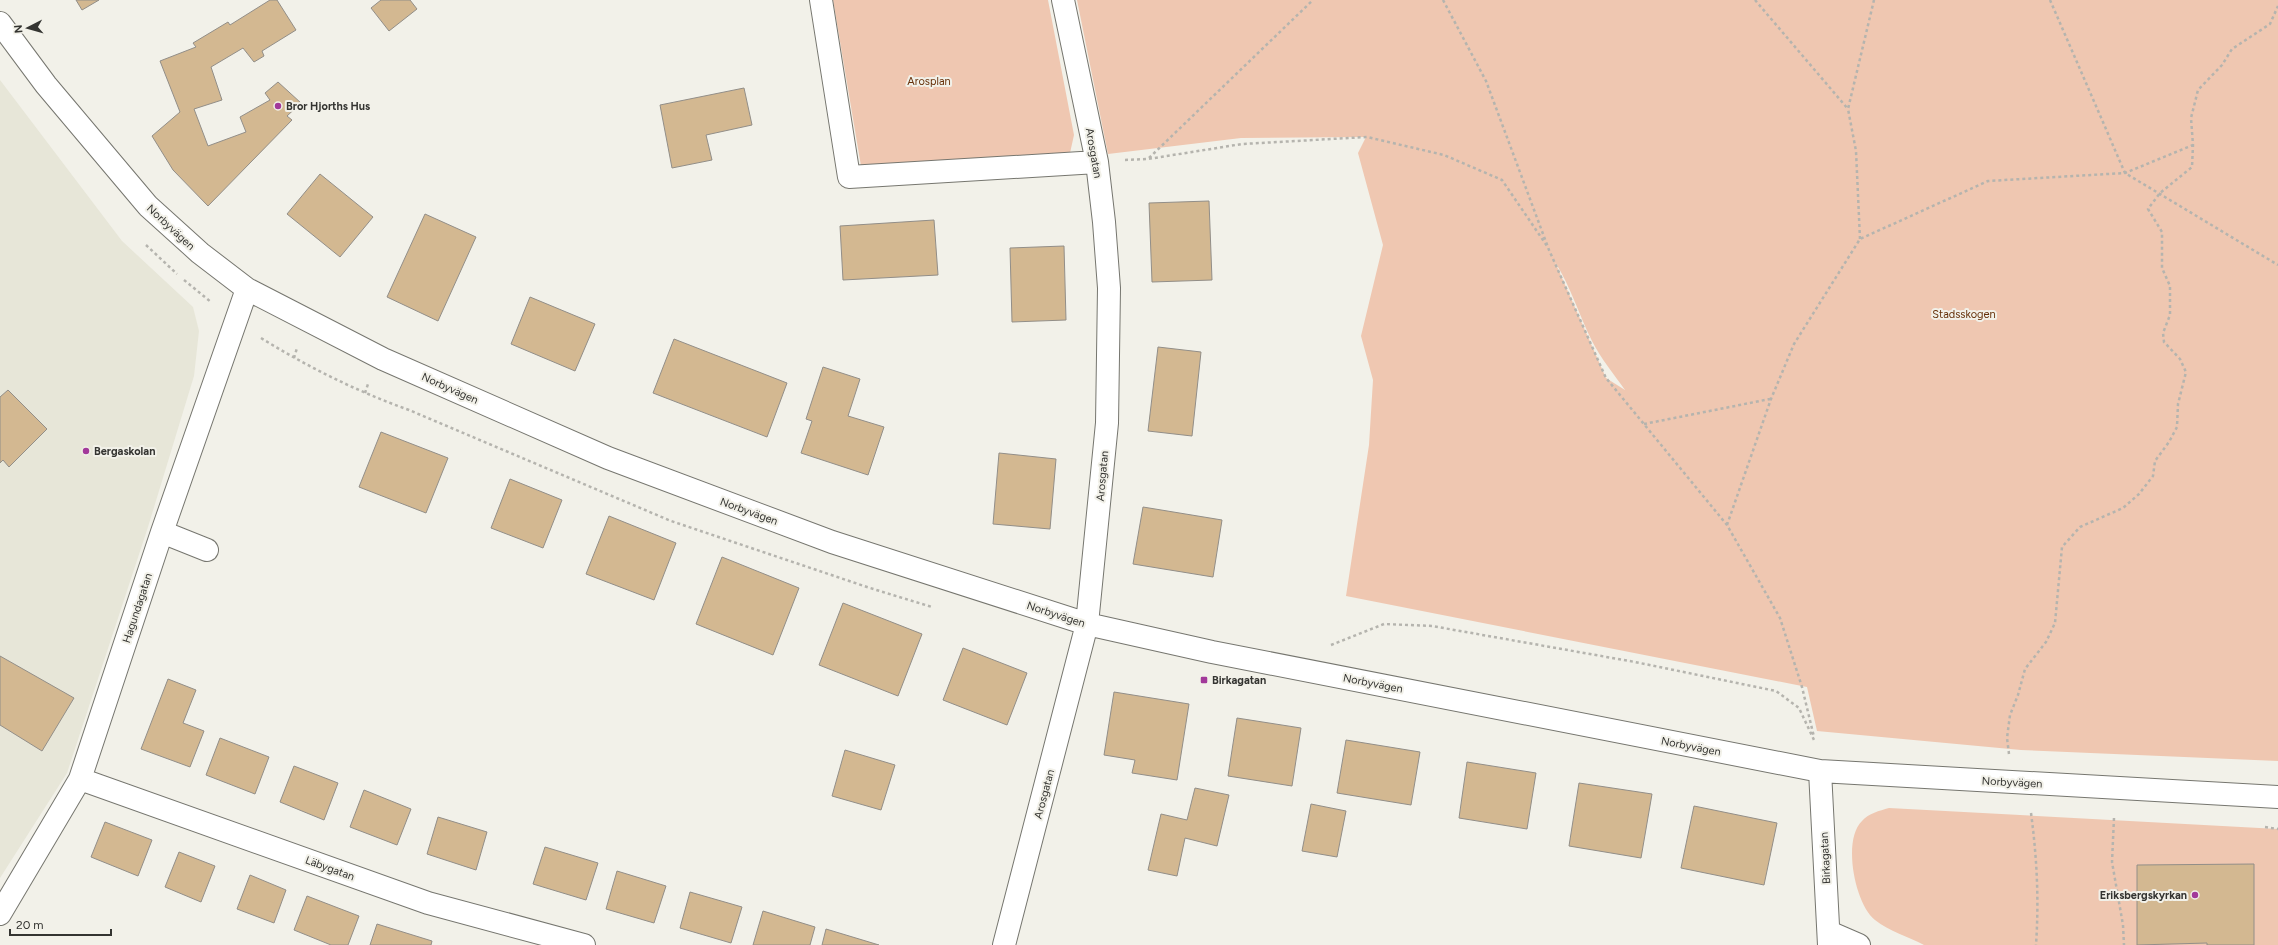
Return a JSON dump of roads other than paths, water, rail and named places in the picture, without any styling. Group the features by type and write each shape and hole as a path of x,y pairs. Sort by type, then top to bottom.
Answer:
{"street":[{"path":"822,0 849,177 1097,162"},
{"name":"Arosgatan","path":"1004,945 1088,624 1107,416 1109,288 1097,162 1063,0"},
{"name":"Norbyvägen","path":"0,23 46,85 148,206 200,253 247,289 383,359 608,458 832,542 1088,624 1212,652 1820,771 2278,797"},
{"name":"Hagundagatan","path":"0,914 80,779 162,532 247,289"},
{"path":"162,532 207,550"},
{"name":"Birkagatan","path":"1820,771 1829,938"},
{"name":"Läbygatan","path":"80,779 428,903 584,945"},
{"path":"1829,938 1859,945"}],"place":[{"name":"Bror Hjorths Hus","path":"278,106"},
{"name":"Bergaskolan","path":"86,451"},
{"name":"Birkagatan","path":"1204,680"},
{"name":"Eriksbergskyrkan","path":"2195,895"}],"park label":[{"name":"Arosplan","path":"929,81"},
{"name":"Stadsskogen","path":"1964,314"}]}
